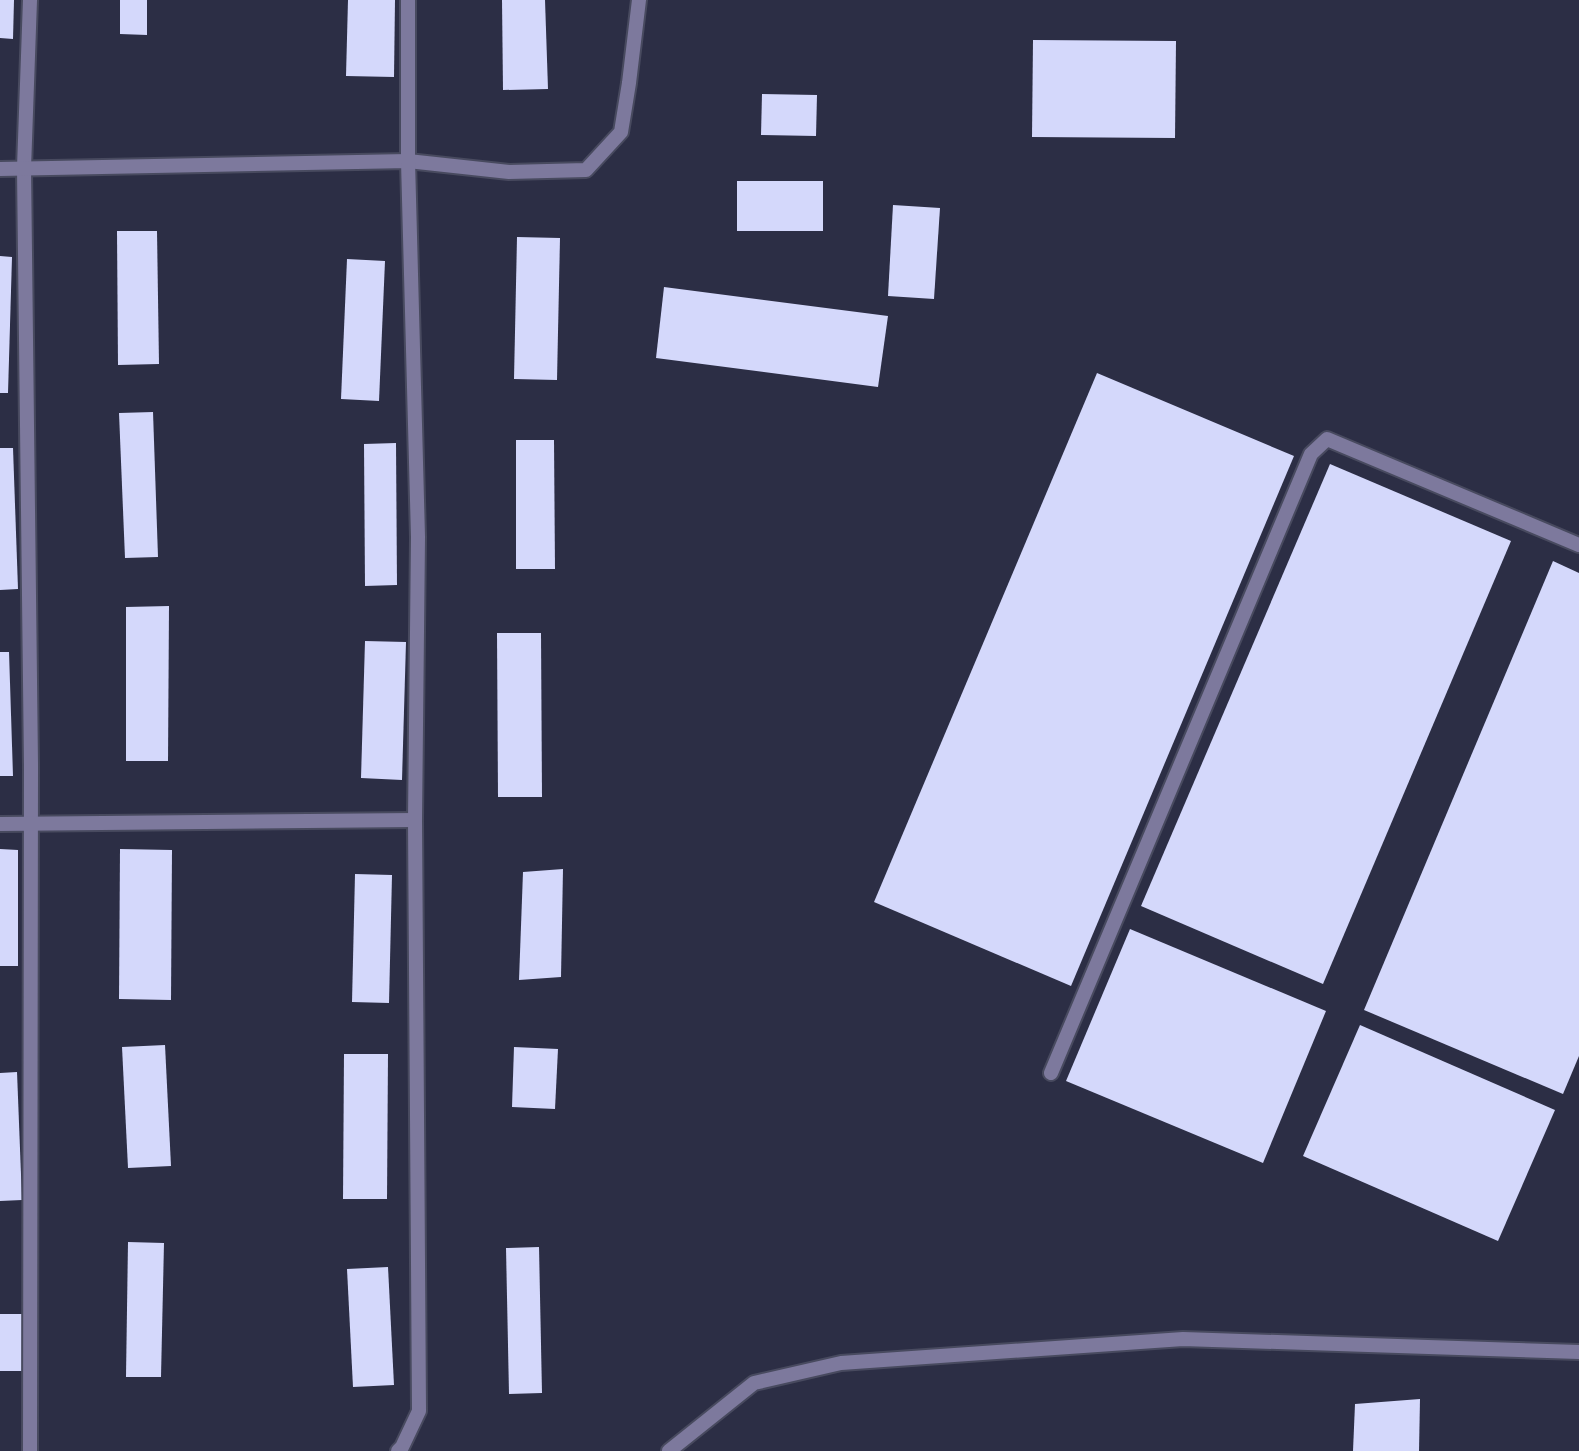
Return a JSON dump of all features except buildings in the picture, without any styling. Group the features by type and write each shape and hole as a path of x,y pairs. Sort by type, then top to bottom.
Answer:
{"street":[{"path":"30,0 24,168 31,766 30,1451"},
{"path":"398,1451 419,1411 415,820 418,537 408,161 408,0"},
{"path":"0,169 408,161 509,172 586,170 621,132 639,0"},
{"path":"1051,1073 1311,454 1327,439 1579,545"},
{"path":"0,824 415,820"},
{"path":"669,1451 754,1383 841,1363 1183,1339 1579,1352"}]}
